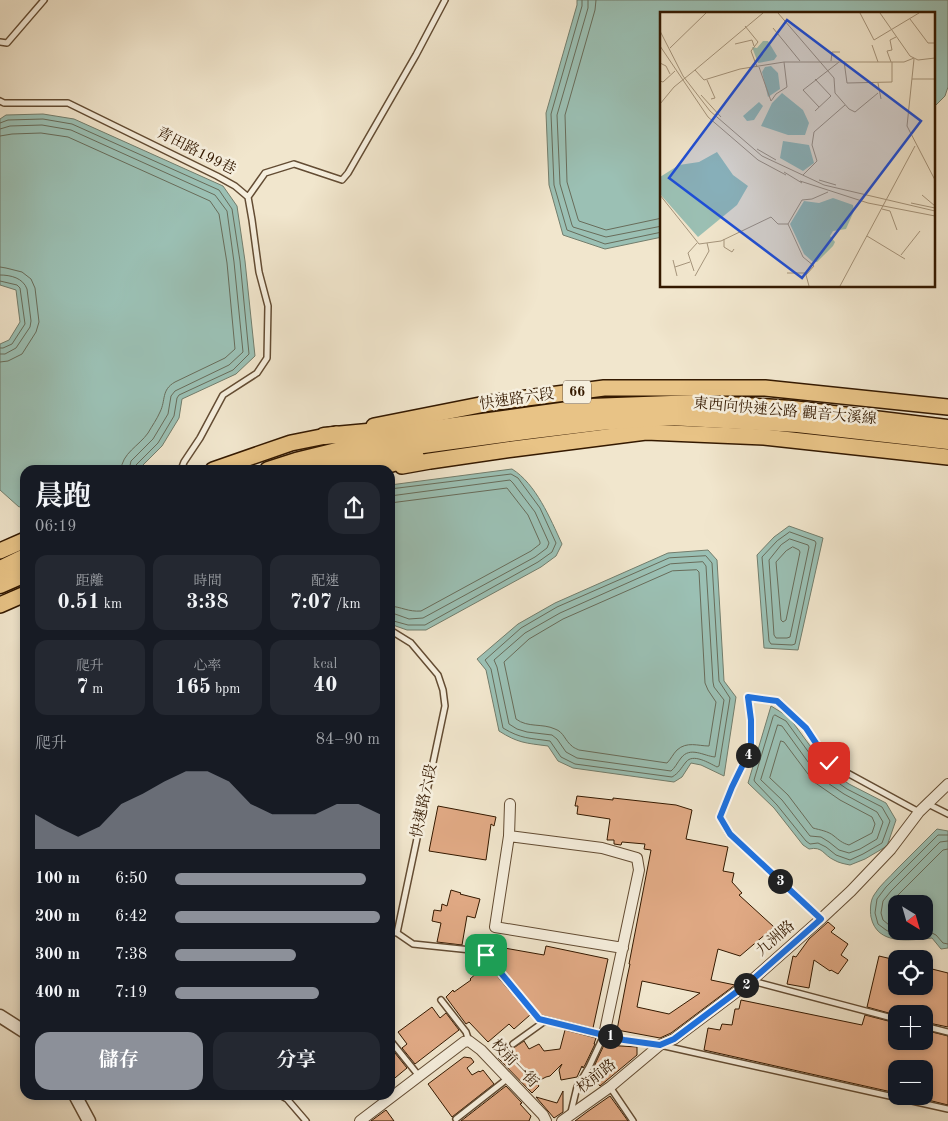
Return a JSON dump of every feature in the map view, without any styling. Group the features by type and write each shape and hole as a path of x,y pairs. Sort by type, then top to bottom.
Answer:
{"highway":[{"name":"東西向快速公路 觀音大溪線","path":"326,465 590,407 698,403 792,409 948,428"},
{"name":"東西向快速公路 觀音大溪線","path":"284,465 418,431 670,418 797,424 948,441"},
{"path":"324,436 504,426"},
{"path":"383,465 504,426"},
{"path":"0,568 20,559"},
{"path":"0,585 20,576"}],"main road":[{"name":"快速路六段","path":"227,465 291,443 324,436 495,402 604,388 764,388 948,408"},
{"path":"395,467 646,432 764,436 948,457"},
{"path":"0,551 20,542"},
{"path":"0,605 20,596"}],"street":[{"name":"九洲路","path":"648,1054 660,1045 674,1039 751,981 821,919 891,850 919,812 948,784"},
{"path":"510,804 509,836 495,927 623,948"},
{"path":"509,836 602,848 637,858 639,870 604,1035"},
{"path":"0,1016 20,1029"},
{"name":"校前一街","path":"395,1094 464,1042 469,1041 508,1079 546,1121"},
{"name":"校前路","path":"566,1119 610,1087 648,1054"},
{"path":"78,1100 89,1121"},
{"name":"校前一街","path":"360,1121 388,1100"}],"lane":[{"path":"0,42 7,43 44,0"},
{"path":"183,465 223,395 257,373 267,358 268,306 259,272 248,197 265,173 294,164 342,180 348,173 416,55 445,0"},
{"name":"青田路199巷","path":"0,101 4,103 68,103 217,176 235,186 248,197"},
{"name":"快速路六段","path":"395,633 411,643 438,675 443,690 445,706 397,933"},
{"path":"821,919 730,834 720,817 751,748 751,720 748,697 777,701 806,728 829,763 919,812"},
{"path":"928,804 948,814"},
{"path":"397,933 414,944 471,950 486,955 539,1019 545,1021 624,1040 660,1045 948,1109"},
{"path":"751,981 888,1017"},
{"path":"441,1000 466,1032 469,1041"},
{"path":"513,1044 545,1021"},
{"path":"933,1028 948,1032"},
{"path":"566,1119 577,1087 604,1035"},
{"path":"395,1046 419,1076"},
{"path":"456,1119 508,1079"},
{"path":"610,1087 633,1121"},
{"path":"290,1100 306,1121"}],"water":[{"path":"577,0 948,0 948,87 945,96 936,105 936,12 660,12 660,237 605,249 563,235 549,185 546,113"},
{"path":"43,114 74,119 223,186 237,206 255,356 236,374 182,399 179,418 162,446 143,465 20,465 19,507 0,490 0,344 9,340 20,322 16,290 0,285 0,119 6,115"},
{"path":"512,469 521,475 535,492 562,544 556,556 541,567 426,630 407,630 395,626 395,484"},
{"path":"789,526 823,538 798,650 764,648 757,555 774,537"},
{"path":"708,550 717,560 724,681 736,697 724,776 701,765 691,763 682,777 674,782 573,768 558,761 548,746 522,742 499,731 486,670 477,659 518,624 555,603 668,553"},
{"path":"771,706 789,717 827,769 849,784 886,803 896,820 887,846 865,859 850,865 830,858 820,850 809,849 803,845 774,808 748,783"},
{"path":"937,829 948,831 948,948 941,949 933,939 933,895 888,895 888,937 880,933 874,926 871,917 871,906 876,891"}],"building":[{"path":"577,796 676,805 692,810 686,839 728,847 723,871 734,873 732,882 742,893 739,895 774,927 740,956 718,949 711,980 735,985 671,1033 660,1038 617,1030 651,850 644,849 645,844 622,842 621,845 614,844 614,840 607,840 610,819 577,814 578,806 575,806","holes":["642,981 700,993 669,1014 637,1007"]},
{"path":"438,806 496,817 494,826 491,824 486,860 429,851"},
{"path":"451,890 480,899 475,918 467,916 462,945 437,942 441,923 432,921 434,910 441,911 442,904 447,906"},
{"path":"828,922 835,928 831,932 848,944 841,955 848,960 838,974 814,960 809,988 787,984 793,956 796,957 809,939"},
{"path":"476,943 544,955 546,946 608,959 593,1028 541,1015 493,958 496,955 475,947"},
{"path":"879,956 888,958 888,995 933,995 933,969 948,973 948,1027 933,1024 933,1005 888,1005 888,1013 867,1007"},
{"path":"487,964 530,1015 514,1029 509,1024 488,1042 469,1022 466,1024 446,997 453,990 454,992 471,980"},
{"path":"741,1000 862,1025 865,1015 888,1021 888,1050 933,1050 933,1032 948,1036 948,1105 933,1101 933,1060 888,1060 888,1091 704,1050 708,1028 720,1030 722,1024 732,1025 735,1009 739,1009"},
{"path":"432,1007 440,1018 446,1013 459,1030 415,1064 402,1048 407,1044 398,1032"},
{"path":"565,1030 596,1038 585,1065 583,1068 582,1066 577,1077 561,1080 559,1070 562,1064 550,1076 536,1082 539,1086 532,1093 498,1058 524,1041 529,1049 539,1044 544,1051 560,1049"},
{"path":"604,1045 637,1047 637,1055 600,1086 590,1075"},
{"path":"395,1053 407,1068 395,1078"},
{"path":"464,1057 471,1058 474,1062 467,1068 472,1075 483,1070 494,1084 452,1117 428,1084"},
{"path":"506,1086 531,1116 529,1121 461,1121"},
{"path":"563,1091 563,1112 554,1118 536,1097 557,1103"},
{"path":"610,1096 628,1121 575,1121 587,1112"},
{"path":"386,1110 394,1121 371,1121"}],"route":[{"path":"486,955 539,1019 624,1040 660,1045 674,1039 751,981 821,919 730,834 720,817 751,748 751,720 748,697 777,701 806,728 829,763"}]}
